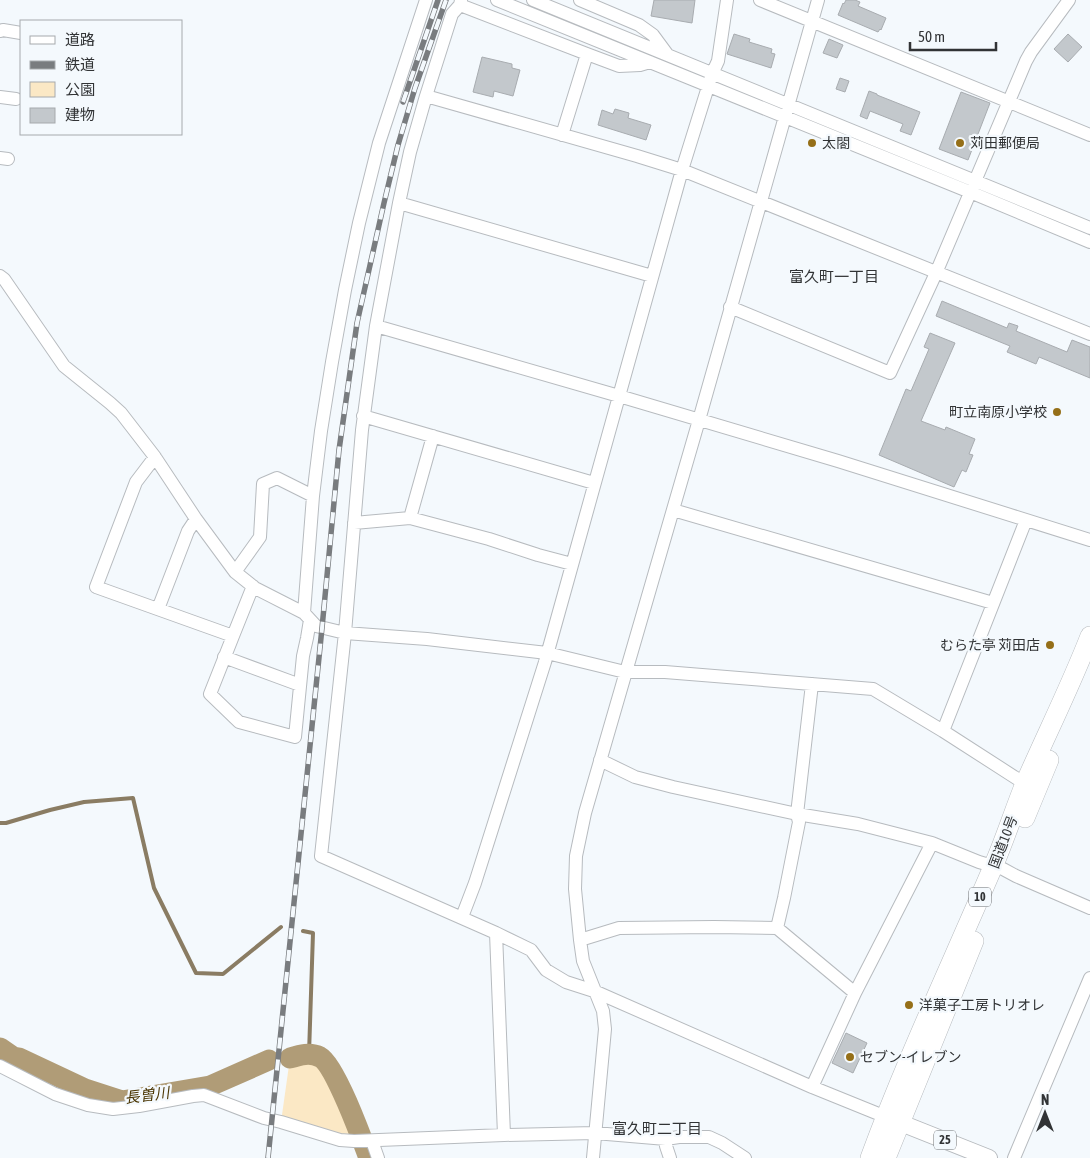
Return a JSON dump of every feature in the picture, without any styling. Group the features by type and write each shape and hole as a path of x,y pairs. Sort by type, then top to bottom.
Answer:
{"highway":[{"name":"国道10号","path":"886,1158 893,1120 928,1016 998,868 1090,636"},
{"name":"国道10号","path":"1031,787 1090,660"},
{"name":"国道10号","path":"870,1158 893,1120"}],"main road":[{"name":"25","path":"893,1120 989,1158"}],"street":[{"path":"253,586 210,694 239,722 295,737 307,617 313,496 332,362 359,223 379,143 426,0"},
{"path":"497,0 650,62 789,104 972,186 1090,242"},
{"path":"533,0 668,55 710,80 785,118 1090,228"},
{"path":"580,0 639,25 653,35 668,55"},
{"path":"462,918 547,653 682,170 710,80 718,61 728,0"},
{"path":"760,0 1090,135"},
{"path":"593,1158 605,1029 603,1012 583,961 575,889 576,856 585,813 818,0"},
{"path":"730,308 890,373 936,273 1026,61 1069,0"},
{"path":"650,62 640,66 619,66 460,3 452,14 410,152 376,326 364,416 345,633 321,856 532,950 546,970 566,982 594,991 812,1087 893,1120"},
{"path":"0,31 20,33"},
{"path":"562,135 586,54"},
{"path":"426,96 682,170 1090,334"},
{"path":"0,98 16,99"},
{"path":"399,203 652,276"},
{"path":"0,276 4,279 64,366 110,403 155,457 196,519 235,572 253,586 307,617 316,626 345,633 427,639 547,653 626,672 665,672 873,689 943,730 1031,787"},
{"path":"376,326 838,461 1090,540"},
{"path":"364,416 594,483"},
{"path":"410,518 433,436"},
{"path":"155,457 136,482 96,587 232,636"},
{"path":"235,572 260,537 263,484 277,478 313,496"},
{"path":"673,510 993,603"},
{"path":"354,523 410,518 572,564"},
{"path":"158,609 188,531 196,519"},
{"path":"943,730 1026,520"},
{"path":"224,657 300,685"},
{"path":"777,928 799,822 797,814 812,684"},
{"path":"600,760 635,777 673,787 797,814 858,824 932,843 998,868 1090,908"},
{"path":"812,1087 855,993 932,843"},
{"path":"580,940 619,928 777,928 855,993"},
{"path":"496,933 504,1135"},
{"path":"1014,1158 1090,978"},
{"path":"0,1066 54,1094 88,1105 113,1109 193,1096 204,1096 264,1118 340,1140 370,1141 595,1133 666,1139 709,1137 745,1158"},
{"path":"666,1139 670,1158"},
{"path":"370,1141 378,1158"}],"green space":[{"path":"309,1054 326,1061 334,1074 363,1141 281,1122 290,1058"}],"building":[{"path":"654,0 695,0 692,23 651,16"},
{"path":"846,0 860,2 858,6 886,18 881,30 878,32 838,15"},
{"path":"734,34 750,39 749,42 772,49 771,53 775,54 771,68 727,54"},
{"path":"1068,34 1082,47 1068,62 1054,49"},
{"path":"829,39 843,45 837,58 823,53"},
{"path":"482,57 512,64 512,68 520,70 513,96 494,91 493,97 473,92"},
{"path":"840,78 849,81 845,92 836,89"},
{"path":"869,91 920,112 911,135 900,131 903,124 870,111 867,119 860,116"},
{"path":"961,92 990,103 968,160 939,149"},
{"path":"615,109 629,113 628,118 651,125 646,140 598,125 602,110 613,114"},
{"path":"942,301 1007,328 1009,323 1018,326 1016,331 1067,352 1072,340 1090,347 1090,378 1039,357 1036,364 1007,352 1010,346 936,316"},
{"path":"930,333 955,343 921,421 945,430 946,427 975,439 969,454 973,455 966,472 962,470 954,487 879,455 906,389 911,391 929,349 924,347"},
{"path":"846,1033 867,1043 853,1073 832,1063"}],"waterway":[{"path":"0,823 84,802 133,798 154,888 196,973 223,974 281,927"},
{"path":"303,931 313,933 309,1054"},
{"name":"長曽川","path":"0,1048 13,1057 19,1058 85,1089 122,1101 210,1086 269,1060"},
{"name":"長曽川","path":"290,1058 309,1054 320,1057 326,1063 348,1103 369,1158"}],"railway":[{"path":"403,102 438,0"},
{"path":"268,1158 339,450 357,323 398,145 415,88 446,0"}],"place":[{"name":"太閤","path":"812,143"},
{"name":"苅田郵便局","path":"960,143"},
{"name":"町立南原小学校","path":"1057,412"},
{"name":"むらた亭 苅田店","path":"1050,645"},
{"name":"洋菓子工房トリオレ","path":"909,1005"},
{"name":"セブン-イレブン","path":"850,1057"}],"district":[{"name":"富久町一丁目","path":"834,276"},
{"name":"富久町二丁目","path":"657,1128"}]}
